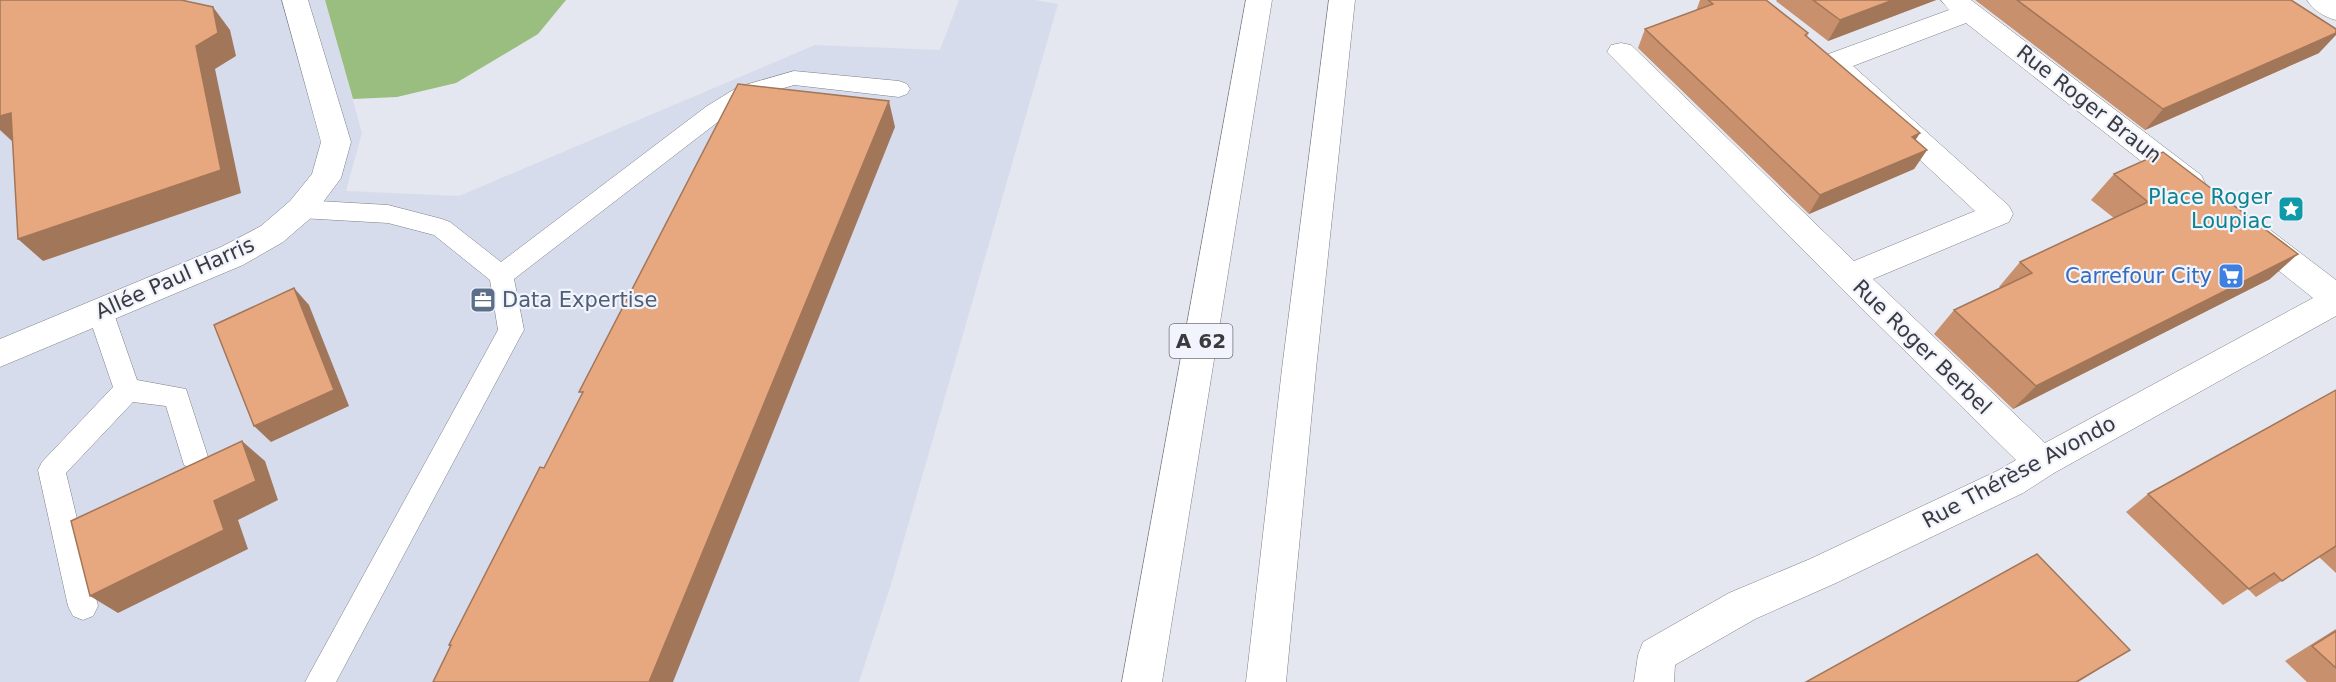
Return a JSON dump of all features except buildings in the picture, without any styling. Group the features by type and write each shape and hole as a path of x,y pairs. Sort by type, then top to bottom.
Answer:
{"main road":[{"name":"Allée Paul Harris","path":"0,353 232,256 272,234 301,209 326,178 336,142 295,0"},
{"name":"A 62","path":"1142,682 1259,0"},
{"path":"1266,682 1299,369 1342,0"},
{"path":"2320,0 2336,11"},
{"name":"Rue Roger Berbel","path":"1962,6 1824,56 1998,214 1849,276 2042,462"},
{"name":"Rue Roger Braun","path":"1962,6 2336,299"},
{"path":"1621,52 1849,276"},
{"name":"Rue Thérèse Avondo","path":"1654,682 1657,655 1742,606 1822,571 2010,482 2336,299"}],"lane":[{"path":"501,276 716,112 746,92 794,78 899,88"},
{"path":"301,209 388,214 442,228 501,276 511,330 320,682"},
{"path":"100,311 127,390"},
{"path":"127,390 177,398 194,457"},
{"path":"83,606 52,470 127,390"}],"shaded area":[{"path":"0,0 325,0 362,133 346,191 459,196 815,45 940,50 959,0 1035,0 1058,4 892,581 859,682 0,682"}],"green space":[{"path":"325,0 566,0 538,34 456,83 397,97 353,99"}],"place":[{"name":"Place Roger Loupiac","path":"2291,209"},
{"name":"Carrefour City","path":"2231,276"},
{"name":"Data Expertise","path":"483,300"}]}
